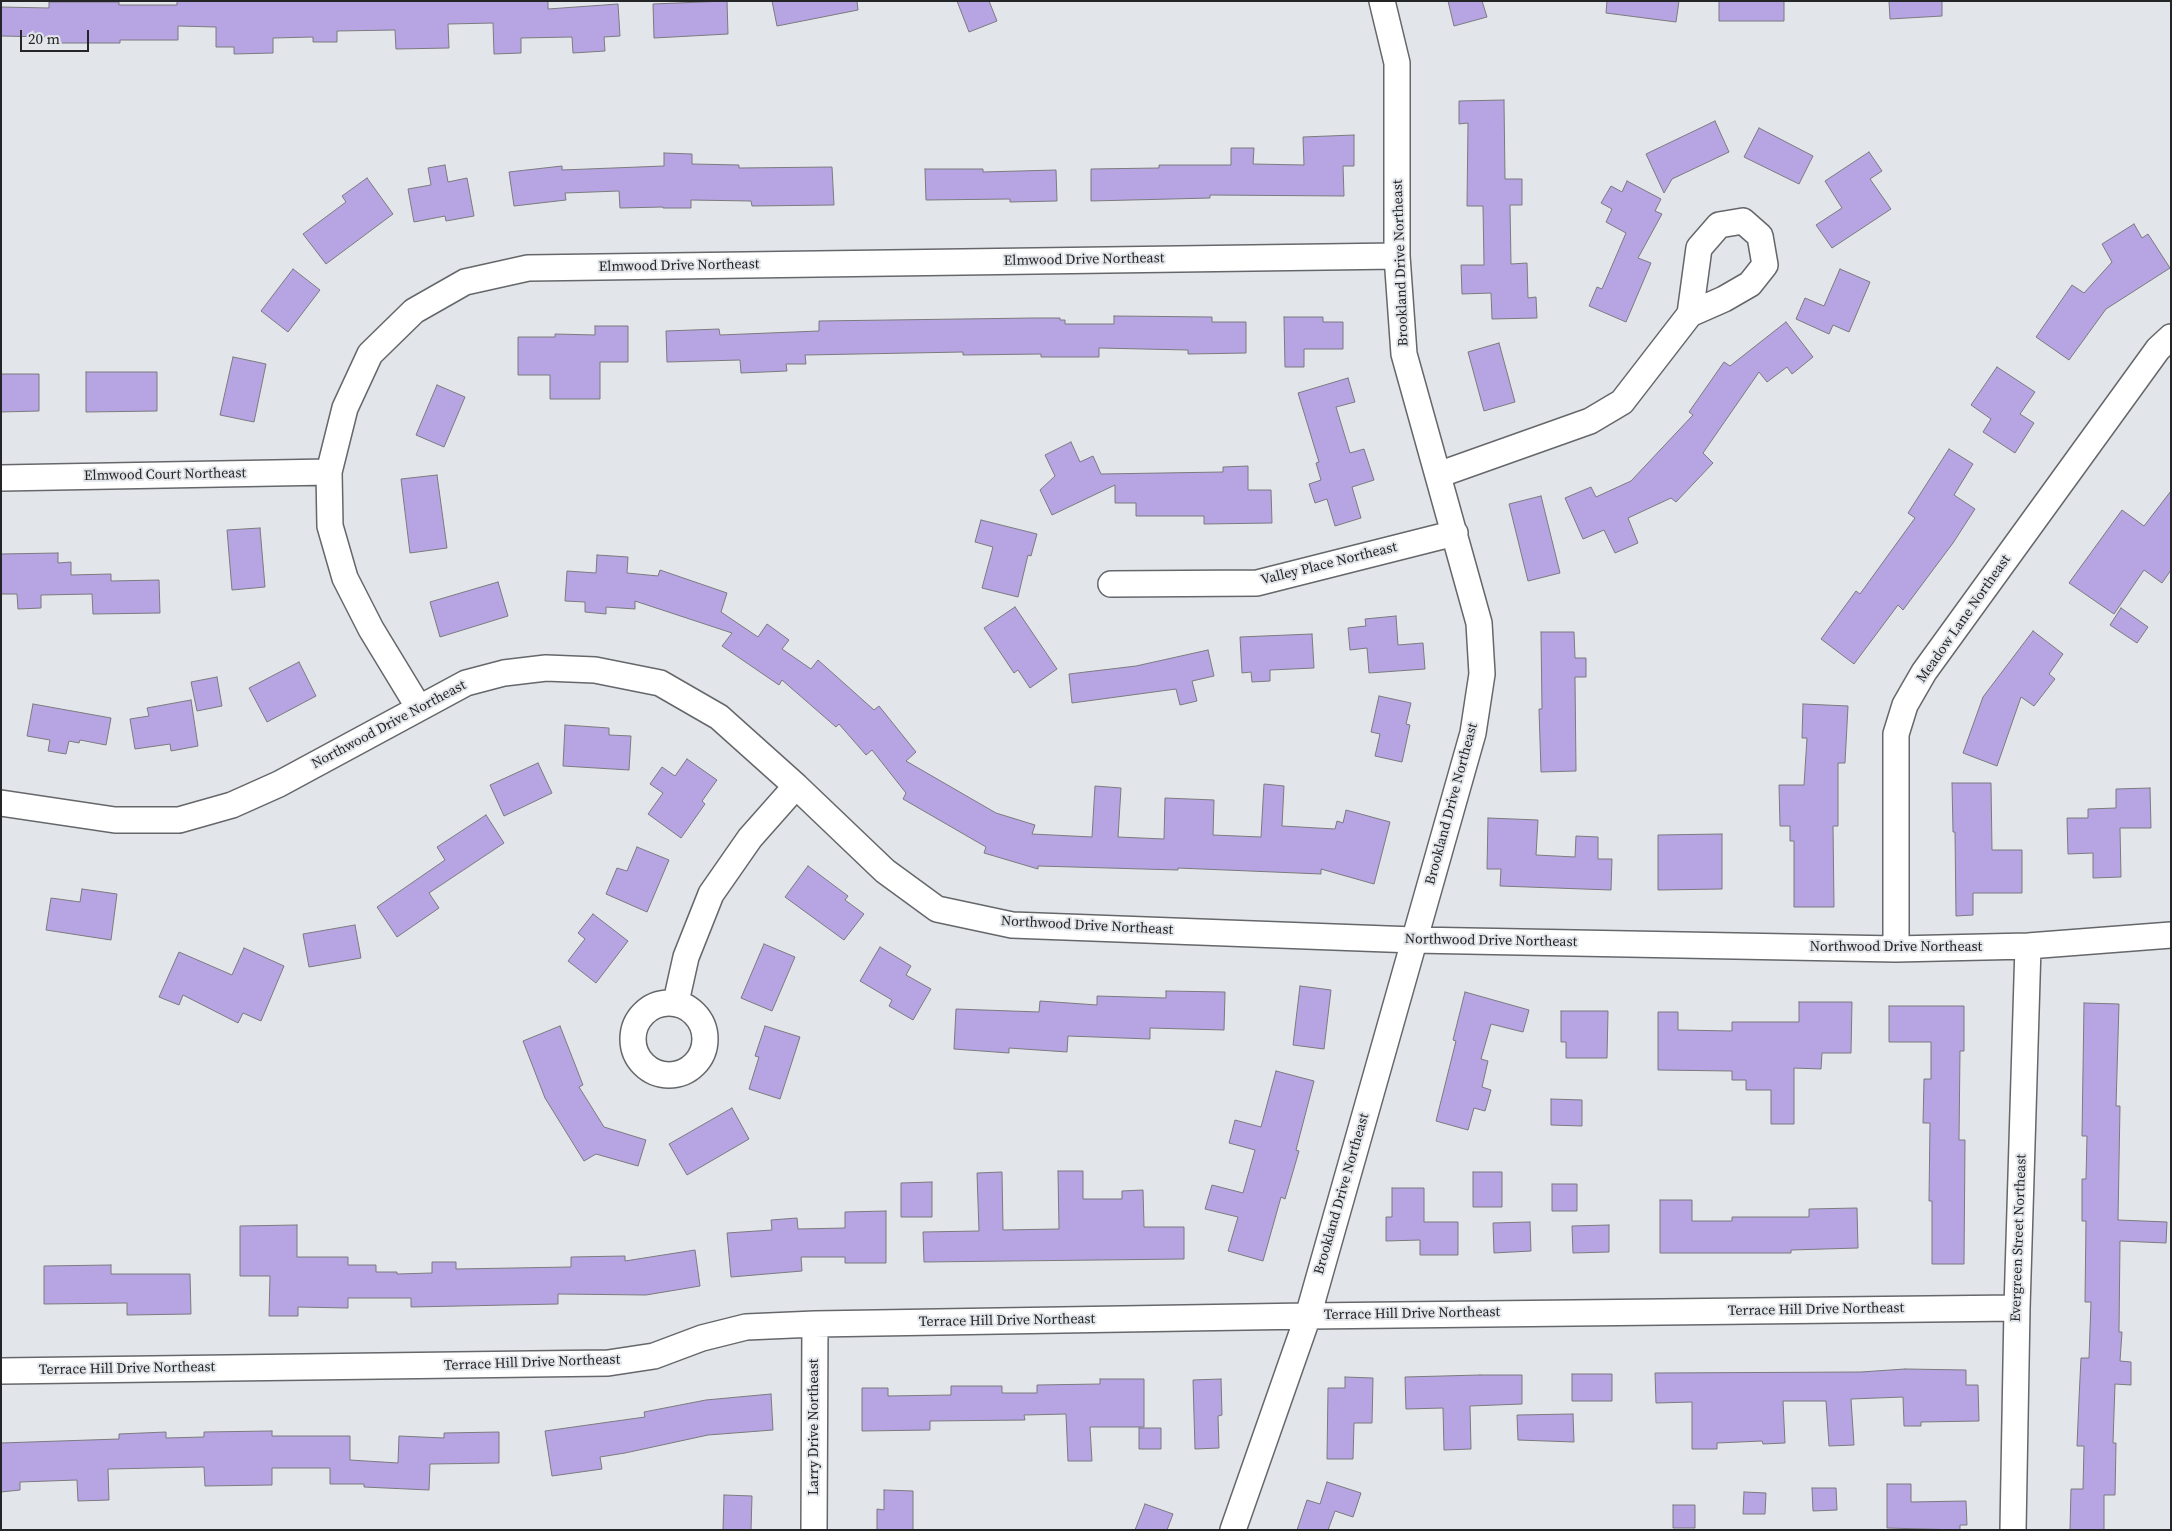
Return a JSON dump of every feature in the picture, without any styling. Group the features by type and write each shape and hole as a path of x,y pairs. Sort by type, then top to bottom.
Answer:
{"street":[{"name":"Brookland Drive Northeast","path":"1233,1530 1308,1316 1473,733 1482,674 1479,624 1404,354 1398,256 1397,63 1382,1"},
{"name":"Elmwood Drive Northeast","path":"419,708 371,629 345,578 330,526 329,472 345,408 370,354 414,311 465,282 528,268 1398,256"},
{"path":"1438,475 1590,421 1622,402 1690,314"},
{"name":"Meadow Lane Northeast","path":"1896,949 1896,734 1906,705 1924,672 2158,348 2171,337"},
{"name":"Elmwood Court Northeast","path":"1,478 329,472"},
{"name":"Valley Place Northeast","path":"1111,584 1257,583 1454,533"},
{"name":"Northwood Drive Northeast","path":"1,802 115,820 179,820 232,805 279,784 466,683 504,673 546,668 604,672 660,683 719,717 796,786 884,871 937,909 1012,925 1414,940 1896,949 2028,946 2171,935"},
{"path":"676,1002 686,957 711,894 750,838 796,786"},
{"name":"Evergreen Street Northeast","path":"2013,1530 2017,1308 2028,946"},
{"name":"Terrace Hill Drive Northeast","path":"1,1371 608,1363 654,1356 702,1338 746,1327 815,1324 2017,1308"},
{"name":"Larry Drive Northeast","path":"814,1530 815,1324"}],"building":[{"path":"177,1 548,1 548,9 618,4 620,36 604,37 605,51 573,53 572,37 521,38 521,53 494,54 493,23 448,24 449,48 396,49 395,30 337,31 337,42 313,42 313,37 273,38 273,53 234,54 234,47 216,47 216,27 178,26 178,40 120,40 120,43 49,43 49,37 1,36 1,7 49,8 49,2 119,2 119,5 177,5"},
{"path":"727,1 728,34 654,38 653,4"},
{"path":"772,1 857,1 858,10 777,26"},
{"path":"957,1 989,1 997,21 969,32"},
{"path":"1448,1 1482,1 1487,17 1454,26"},
{"path":"1607,1 1679,1 1676,22 1606,13"},
{"path":"1719,1 1784,1 1784,21 1719,21"},
{"path":"1889,1 1942,1 1942,16 1890,19"},
{"path":"1504,100 1505,179 1522,179 1522,205 1510,205 1511,264 1527,263 1528,298 1536,297 1537,318 1492,319 1491,293 1462,294 1461,265 1484,265 1483,206 1467,206 1468,123 1459,124 1459,101"},
{"path":"1715,121 1729,152 1672,179 1664,193 1646,154"},
{"path":"1759,128 1813,156 1799,184 1744,157"},
{"path":"1354,135 1354,166 1343,166 1344,196 1210,195 1210,198 1091,201 1091,169 1159,168 1159,165 1231,165 1231,148 1254,148 1253,164 1304,165 1303,137"},
{"path":"1869,152 1882,171 1870,179 1891,209 1832,248 1816,225 1842,208 1825,181"},
{"path":"664,153 692,154 692,164 739,165 739,168 832,167 834,205 752,206 751,201 691,200 691,208 620,208 619,191 565,193 566,200 514,206 509,172 562,166 562,170 664,166"},
{"path":"445,165 448,182 467,178 474,216 446,221 445,216 414,222 408,189 431,185 428,168"},
{"path":"925,169 983,169 983,172 1056,170 1057,201 1010,202 1010,199 926,200"},
{"path":"367,178 393,214 326,264 303,234 346,202 342,196"},
{"path":"1627,181 1661,199 1655,211 1662,214 1638,258 1651,263 1626,322 1589,306 1597,287 1602,289 1626,233 1606,222 1612,209 1601,203 1611,186 1622,192"},
{"path":"2134,224 2142,238 2148,234 2170,268 2106,309 2069,360 2036,337 2072,285 2084,293 2112,262 2102,244"},
{"path":"293,269 320,290 288,332 261,311"},
{"path":"1840,269 1870,282 1849,332 1833,325 1829,334 1796,319 1805,298 1824,306"},
{"path":"1114,316 1212,317 1212,322 1246,322 1246,353 1188,354 1188,350 1099,348 1099,357 1041,357 1041,354 963,355 963,352 805,355 806,364 786,364 787,371 741,373 740,360 667,362 666,331 719,329 720,335 819,331 819,321 1060,318 1060,320 1065,320 1065,324 1114,324"},
{"path":"1284,317 1323,317 1323,322 1343,322 1343,349 1304,349 1304,367 1285,367"},
{"path":"1786,322 1813,357 1792,374 1787,367 1767,382 1759,372 1703,453 1713,463 1676,502 1671,498 1628,518 1638,543 1615,553 1604,530 1583,539 1565,498 1591,487 1596,497 1631,481 1693,415 1689,412 1724,362 1730,366"},
{"path":"595,326 628,326 628,362 600,362 600,399 550,399 550,375 518,375 518,337 555,337 555,334 595,335"},
{"path":"1499,343 1515,402 1484,411 1468,352"},
{"path":"233,357 266,364 254,422 220,415"},
{"path":"1997,367 2035,392 2020,414 2034,423 2015,453 1983,432 1991,419 1971,405"},
{"path":"86,372 157,372 157,411 86,412"},
{"path":"1,374 39,374 39,411 1,412"},
{"path":"1348,378 1355,402 1336,407 1350,453 1364,449 1374,480 1352,487 1361,518 1335,526 1327,499 1315,503 1309,484 1321,480 1316,463 1319,462 1298,393"},
{"path":"437,385 465,397 444,447 416,435"},
{"path":"1071,442 1080,462 1093,456 1101,474 1223,472 1223,467 1248,466 1248,490 1271,490 1272,523 1204,524 1204,516 1136,516 1136,503 1115,503 1115,485 1052,515 1040,490 1055,476 1045,455"},
{"path":"1949,449 1973,464 1954,495 1975,509 1953,543 1903,610 1898,605 1854,664 1821,639 1856,591 1860,594 1915,518 1908,513"},
{"path":"437,475 447,548 410,553 401,479"},
{"path":"2171,491 2171,570 2162,583 2144,570 2114,614 2069,583 2122,510 2144,526"},
{"path":"1541,496 1560,573 1528,581 1509,504"},
{"path":"981,520 1037,534 1031,556 1028,555 1018,597 982,588 993,547 975,542"},
{"path":"260,528 265,587 232,590 227,530"},
{"path":"58,553 58,563 71,562 71,575 111,574 111,581 159,580 160,613 93,614 92,594 41,595 41,608 18,609 17,594 1,594 1,554"},
{"path":"597,555 628,557 627,573 658,576 660,570 727,593 721,612 758,637 767,624 789,640 782,649 811,669 818,660 874,710 879,706 916,752 906,761 996,813 1035,825 1032,834 1092,837 1095,786 1121,788 1118,837 1164,839 1165,798 1214,800 1213,835 1261,837 1264,784 1284,786 1282,826 1335,829 1337,821 1343,823 1346,810 1390,822 1374,884 1321,869 1321,874 1178,868 1178,870 1038,866 1038,869 984,853 986,847 903,799 906,793 872,750 866,755 839,724 836,727 782,680 779,685 722,646 732,633 635,601 635,609 606,607 606,614 585,612 585,602 565,601 567,571 596,573"},
{"path":"498,582 508,616 440,637 430,602"},
{"path":"1015,607 1057,669 1030,688 1018,670 1014,673 984,628"},
{"path":"2121,608 2148,627 2137,643 2110,625"},
{"path":"1396,616 1398,645 1423,643 1425,669 1369,673 1367,648 1350,650 1348,628 1366,626 1365,619"},
{"path":"2033,631 2063,654 2049,674 2055,679 2034,706 2021,697 1997,766 1963,753 1983,697"},
{"path":"1541,632 1574,632 1575,658 1586,658 1586,677 1575,677 1576,771 1541,772 1539,709 1542,709"},
{"path":"1312,634 1314,668 1270,670 1270,681 1252,682 1251,672 1242,673 1240,637"},
{"path":"1208,650 1214,676 1192,681 1197,701 1180,705 1176,689 1072,703 1069,674 1136,666"},
{"path":"299,662 316,696 267,722 249,688"},
{"path":"217,677 222,706 197,711 191,682"},
{"path":"1379,696 1411,703 1406,724 1410,725 1402,762 1375,756 1380,734 1371,732"},
{"path":"191,700 198,746 171,751 170,744 135,749 130,719 149,716 147,708"},
{"path":"33,704 111,718 106,745 80,740 79,743 69,741 66,754 48,751 50,740 27,736"},
{"path":"1803,704 1848,706 1845,763 1838,763 1838,826 1833,826 1834,907 1794,907 1794,841 1790,841 1790,826 1780,826 1779,785 1804,785 1807,738 1802,738"},
{"path":"565,725 609,728 609,735 631,736 629,770 563,766"},
{"path":"687,759 717,780 702,801 705,804 681,838 648,814 663,793 650,784 662,767 675,776"},
{"path":"538,763 552,793 504,816 490,785"},
{"path":"1952,783 1991,783 1992,850 2022,850 2022,893 1973,893 1973,915 1956,916 1955,832 1953,832"},
{"path":"2150,788 2151,828 2120,828 2121,877 2093,878 2093,853 2068,854 2067,818 2088,818 2088,809 2116,808 2116,789"},
{"path":"486,815 504,843 429,893 439,908 397,937 377,907 445,860 437,847"},
{"path":"1488,818 1538,820 1536,855 1575,857 1576,836 1598,837 1598,859 1612,859 1611,890 1500,886 1501,869 1487,869"},
{"path":"1722,834 1722,889 1658,890 1658,835"},
{"path":"637,847 669,860 647,912 606,894 617,868 627,871"},
{"path":"808,866 848,896 845,900 864,914 844,940 785,897"},
{"path":"82,889 117,894 111,940 46,930 51,898 80,902"},
{"path":"593,914 628,941 596,983 568,961 585,939 578,933"},
{"path":"355,925 361,958 309,967 303,934"},
{"path":"764,944 795,957 772,1011 741,998"},
{"path":"880,947 911,966 906,975 931,989 913,1020 889,1006 892,1000 860,981"},
{"path":"244,948 284,966 261,1021 243,1013 238,1023 183,995 179,1005 159,997 179,952 232,975"},
{"path":"1300,986 1331,990 1324,1049 1293,1045"},
{"path":"1166,991 1225,992 1224,1030 1150,1028 1150,1039 1068,1036 1067,1052 1009,1048 1009,1053 954,1049 956,1009 1039,1012 1040,1001 1097,1005 1097,996 1166,998"},
{"path":"1465,992 1529,1010 1523,1032 1491,1024 1481,1059 1488,1061 1482,1087 1491,1090 1485,1111 1474,1108 1468,1130 1436,1121 1456,1041 1453,1040"},
{"path":"1799,1002 1852,1002 1851,1053 1822,1053 1821,1069 1794,1068 1794,1124 1771,1124 1771,1090 1746,1090 1746,1080 1732,1080 1732,1071 1658,1070 1658,1012 1678,1012 1678,1030 1732,1031 1732,1022 1799,1022"},
{"path":"2084,1003 2119,1004 2116,1106 2120,1106 2118,1220 2167,1222 2166,1243 2120,1241 2119,1332 2122,1332 2120,1361 2131,1362 2131,1385 2115,1384 2113,1443 2116,1443 2115,1495 2104,1495 2104,1530 2070,1530 2071,1489 2083,1489 2084,1446 2077,1446 2079,1399 2081,1358 2089,1358 2091,1302 2085,1302 2086,1221 2082,1221 2082,1179 2086,1179 2087,1136 2082,1136"},
{"path":"1889,1006 1964,1006 1964,1051 1960,1051 1959,1140 1965,1140 1964,1264 1932,1264 1932,1201 1929,1201 1930,1123 1923,1123 1924,1079 1931,1079 1931,1042 1889,1042"},
{"path":"1561,1011 1608,1011 1607,1058 1566,1058 1566,1042 1561,1042"},
{"path":"560,1026 583,1085 579,1087 604,1127 646,1140 638,1166 596,1154 584,1161 545,1098 523,1041"},
{"path":"765,1026 800,1037 780,1099 749,1089 759,1057 755,1056"},
{"path":"1276,1071 1314,1081 1296,1150 1299,1151 1285,1199 1281,1197 1263,1261 1228,1251 1238,1217 1205,1209 1212,1185 1243,1193 1255,1150 1229,1143 1235,1120 1261,1127"},
{"path":"1551,1099 1582,1100 1582,1126 1551,1125"},
{"path":"732,1108 749,1139 687,1175 669,1144"},
{"path":"1058,1171 1083,1171 1083,1199 1122,1199 1122,1191 1143,1190 1144,1227 1184,1227 1184,1259 924,1262 923,1232 979,1231 977,1173 1002,1172 1003,1230 1059,1229"},
{"path":"1473,1172 1502,1172 1502,1207 1473,1207"},
{"path":"932,1182 932,1217 901,1217 901,1183"},
{"path":"1552,1184 1577,1184 1577,1211 1552,1211"},
{"path":"1392,1188 1424,1188 1424,1222 1458,1222 1458,1255 1420,1255 1420,1240 1386,1241 1386,1217 1392,1217"},
{"path":"1660,1200 1692,1200 1692,1221 1732,1221 1732,1217 1809,1217 1809,1209 1857,1208 1858,1248 1791,1250 1791,1253 1660,1253"},
{"path":"886,1211 886,1263 845,1263 845,1257 801,1257 802,1271 731,1277 727,1233 772,1230 771,1220 797,1218 798,1229 845,1228 845,1212"},
{"path":"1530,1222 1531,1251 1494,1253 1493,1223"},
{"path":"297,1225 297,1257 348,1257 348,1265 376,1265 376,1272 397,1272 397,1274 432,1273 432,1262 456,1262 456,1269 571,1267 571,1257 625,1256 625,1261 695,1250 700,1286 646,1295 558,1294 558,1304 411,1307 411,1298 348,1298 348,1308 298,1307 298,1316 269,1316 270,1276 240,1276 240,1226"},
{"path":"1609,1225 1609,1252 1573,1253 1572,1226"},
{"path":"111,1265 111,1274 190,1274 191,1314 127,1315 127,1303 44,1304 44,1266"},
{"path":"1905,1369 1966,1370 1966,1385 1978,1385 1979,1421 1921,1422 1921,1426 1904,1426 1903,1397 1851,1399 1854,1445 1829,1446 1826,1401 1783,1401 1785,1443 1763,1444 1762,1441 1717,1443 1717,1449 1692,1449 1692,1402 1656,1403 1655,1373 1861,1372"},
{"path":"1572,1374 1612,1374 1612,1401 1572,1401"},
{"path":"1522,1375 1522,1404 1470,1406 1471,1449 1444,1450 1443,1408 1406,1409 1405,1377"},
{"path":"1345,1377 1373,1378 1372,1423 1354,1423 1353,1459 1327,1459 1328,1388 1345,1388"},
{"path":"1100,1379 1144,1379 1144,1427 1090,1427 1092,1461 1068,1461 1066,1414 1024,1415 1025,1420 930,1421 930,1430 862,1431 862,1388 888,1388 888,1396 951,1395 951,1386 1002,1386 1002,1393 1037,1393 1037,1385 1100,1384"},
{"path":"1221,1379 1222,1415 1218,1416 1219,1448 1195,1449 1193,1380"},
{"path":"771,1394 773,1430 708,1435 600,1457 602,1469 552,1476 545,1431 645,1417 644,1412 706,1400"},
{"path":"1573,1414 1574,1442 1518,1440 1517,1415"},
{"path":"1139,1428 1161,1428 1161,1449 1139,1449"},
{"path":"272,1431 272,1436 350,1436 350,1460 398,1463 399,1436 444,1438 444,1433 499,1432 499,1463 430,1464 429,1490 364,1487 364,1484 330,1484 330,1468 272,1468 272,1485 205,1486 204,1467 108,1469 109,1500 78,1501 77,1480 20,1482 20,1490 1,1492 1,1443 119,1439 119,1434 166,1432 166,1438 204,1437 204,1432"},
{"path":"1327,1482 1361,1493 1353,1517 1335,1511 1328,1530 1297,1530 1307,1500 1320,1504"},
{"path":"1887,1484 1911,1484 1911,1502 1966,1501 1967,1525 1960,1525 1960,1530 1887,1528"},
{"path":"1812,1488 1836,1488 1837,1510 1813,1511"},
{"path":"884,1490 913,1491 913,1530 877,1530 877,1509 884,1510"},
{"path":"1744,1492 1766,1493 1765,1514 1743,1514"},
{"path":"724,1495 752,1496 751,1530 723,1530"},
{"path":"1145,1504 1173,1514 1167,1530 1135,1530"},
{"path":"1673,1505 1695,1505 1695,1528 1673,1528"}]}
